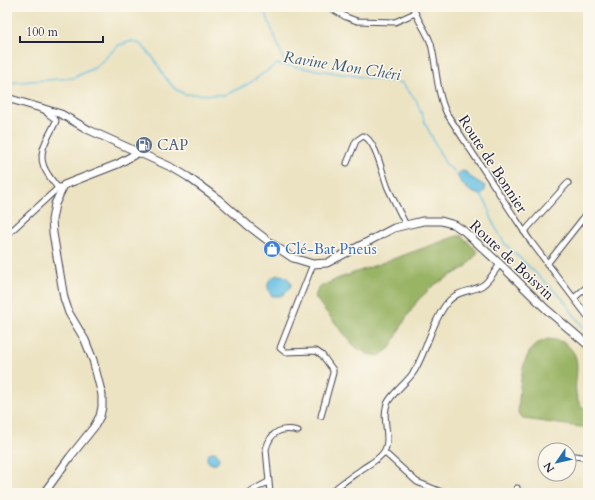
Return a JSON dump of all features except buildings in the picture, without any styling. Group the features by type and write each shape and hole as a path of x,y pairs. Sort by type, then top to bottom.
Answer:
{"main road":[{"name":"Route de Boisvin","path":"7,98 61,114 89,130 173,168 218,199 250,227 275,246 293,258 313,264 327,263 394,228 423,221 441,221 455,225 464,231 500,264 546,309 588,344"},
{"path":"44,493 94,427 100,416 102,407 102,395 93,360 69,313 62,291 53,233 52,220 55,204 61,186 118,164 139,152"}],"street":[{"path":"329,7 346,17 357,21 395,22 415,13"},
{"name":"Route de Bonnier","path":"413,7 430,41 440,97 447,114 524,232 588,317"},
{"path":"7,235 61,186 48,175 42,164 43,150 56,121 43,108"},
{"path":"347,163 356,141 363,136 366,137 372,145 388,188 406,225"},
{"path":"524,232 568,183"},
{"path":"547,264 588,212"},
{"path":"313,264 280,348 285,352 316,352 322,355 333,370 321,416"},
{"path":"330,493 341,483 378,458 384,452 387,444 385,411 388,402 414,372 420,362 434,324 445,306 461,292 482,285 500,264"},
{"path":"574,298 588,286"},
{"path":"270,493 266,450 271,438 282,430 287,429 298,431"},
{"path":"384,452 417,482 444,493"},
{"path":"577,456 588,458"},
{"path":"247,493 268,482"}],"green space":[{"path":"457,236 462,236 478,252 466,267 434,285 418,300 406,318 390,348 379,356 368,354 355,347 315,297 318,288 337,279"},
{"path":"548,339 564,342 575,355 577,363 577,397 580,404 588,411 588,428 524,419 518,413 521,378 525,361 534,346"}],"water":[{"path":"462,171 466,172 472,178 485,186 485,191 481,195 466,188 461,182 457,175"},
{"path":"278,275 287,278 291,284 286,292 280,296 272,296 268,289 268,283 271,278"},
{"path":"215,452 218,453 218,463 211,464 208,463 207,456 208,453"}],"waterway":[{"path":"263,7 286,65"},
{"name":"Ravine Mon Chéri","path":"7,83 73,78 96,67 119,45 132,41 142,45 155,60 164,76 175,89 185,94 225,95 248,84 277,64 402,83 416,100 426,125 445,163 458,175"},
{"name":"Ravine Mon Chéri","path":"480,194 487,204 493,223 505,244 562,298 588,334"}],"place":[{"name":"CAP","path":"144,145"},
{"name":"Clé-Bat Pneus","path":"272,249"}]}
